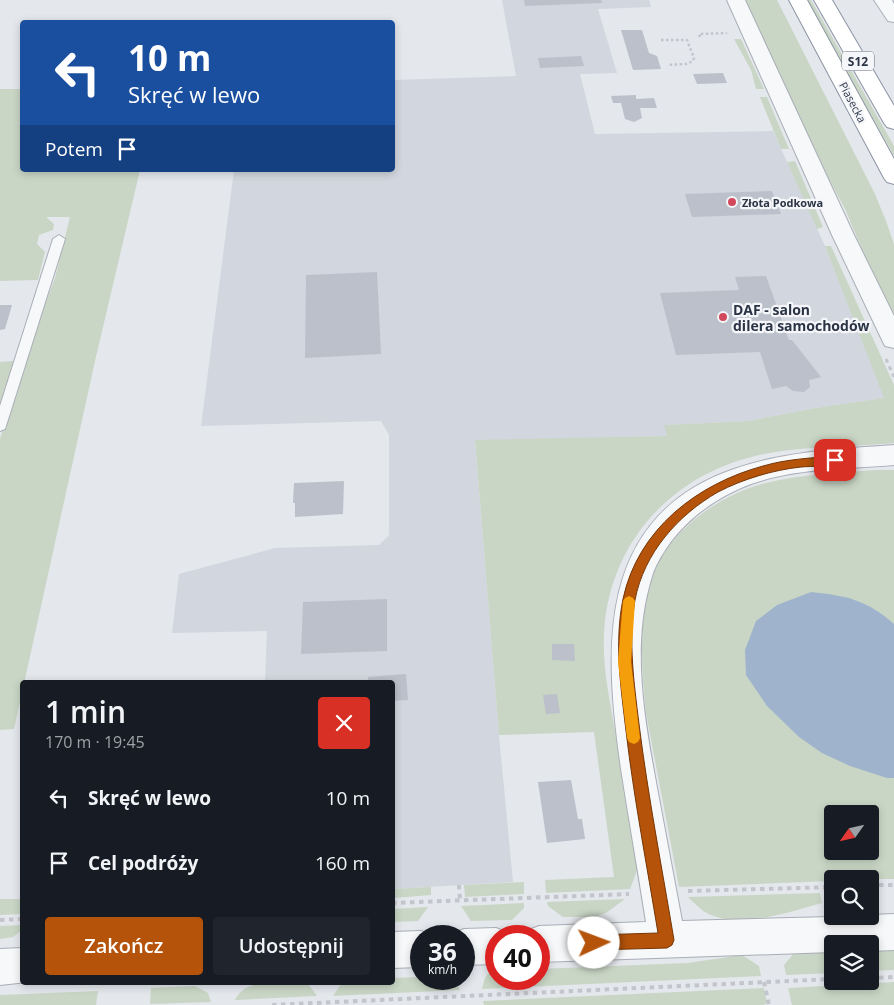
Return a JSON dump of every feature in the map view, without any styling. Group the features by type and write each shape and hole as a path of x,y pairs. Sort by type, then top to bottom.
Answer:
{"highway":[{"name":"Piasecka","path":"798,0 894,178"},
{"name":"Piasecka","path":"823,0 894,123"}],"street":[{"path":"736,0 843,235 894,340"},
{"path":"883,0 894,17"},
{"path":"667,940 636,760 625,662 629,600 637,574 647,552 662,531 694,501 716,488 764,470 799,463 882,456"},
{"path":"550,944 894,932"},
{"path":"395,950 410,949"},
{"path":"0,967 20,966"}],"lane":[{"path":"0,426 59,239"}],"path":[{"path":"700,37 699,34 731,33"},
{"path":"660,40 687,38 694,58 693,61 686,64 667,65"},
{"path":"459,885 460,901"},
{"path":"879,886 894,885"},
{"path":"395,903 824,887"},
{"path":"0,920 20,919"},
{"path":"879,977 894,976"},
{"path":"272,1005 824,979"},
{"path":"764,982 769,1005"}],"shaded area":[{"path":"502,0 649,0 651,7 598,9 617,73 580,74 595,134 773,131 825,246 885,398 815,408 748,421 665,425 667,436 475,441 513,882 395,889 395,680 265,680 267,631 172,633 179,574 275,548 379,545 389,535 389,435 381,421 201,426 234,172 395,172 395,80 516,76"}],"green space":[{"path":"745,0 777,0 875,194 894,244 894,320 845,209 822,166"},
{"path":"806,0 811,0 894,146 894,156"},
{"path":"734,39 741,39 764,89 756,89 751,70"},
{"path":"0,89 20,89 20,172 140,172 95,361 25,680 20,680 20,702 14,729 0,730 0,439 23,362 55,278 70,217 46,217 54,224 53,230 39,235 37,244 45,252 38,280 0,281"},
{"path":"760,97 767,97 789,149 781,149"},
{"path":"795,161 823,227 817,229 787,162"},
{"path":"825,246 831,246 894,385 894,443 806,449 755,456 724,466 696,480 671,498 649,519 631,543 618,571 608,601 604,633 604,660 638,852 638,868 630,889 546,893 545,880 614,877 594,732 499,735 475,440 667,436 664,425 748,421 815,408 884,398"},
{"path":"14,361 0,407 0,362"},
{"path":"894,470 894,879 879,879 879,870 824,870 824,881 679,887 646,713 642,648 646,600 650,584 657,566 667,549 680,533 711,507 729,497 766,483 807,476"},
{"path":"524,882 524,894 465,897 464,885"},
{"path":"431,887 431,895 395,898 395,889"},
{"path":"820,893 822,903 778,915 745,920 715,916 702,910 688,897"},
{"path":"0,899 20,899 20,914 0,915"},
{"path":"625,899 606,913 595,917 563,917 548,906 547,902"},
{"path":"524,903 524,908 512,920 471,921 461,906"},
{"path":"428,907 418,921 395,922 395,909"},
{"path":"20,925 20,932 13,937 0,939 0,926"},
{"path":"894,948 894,970 879,971 879,949"},
{"path":"824,951 824,973 786,975 784,965 795,952"},
{"path":"742,955 759,966 761,976 550,986 550,969 688,963"},
{"path":"410,977 410,990 460,990 333,996 341,985 395,985 395,978"},
{"path":"894,982 894,1005 792,1005 788,988 824,986 824,990 879,990 879,983"},
{"path":"309,985 317,996 235,1000 239,993 252,986"},
{"path":"195,986 208,993 211,1002 150,1004 151,988"},
{"path":"764,988 767,1003 764,1005 484,1005 483,1001"},
{"path":"98,991 96,1005 0,1005 0,995"}],"water":[{"path":"811,592 855,600 874,609 894,624 894,778 887,778 850,766 822,753 799,737 767,706 746,675 745,650 756,621 777,605"}],"building":[{"path":"524,0 601,0 602,3 525,6"},
{"path":"621,30 642,30 649,53 657,56 661,69 633,70"},
{"path":"581,56 584,66 540,68 538,58"},
{"path":"723,73 727,83 697,84 693,74"},
{"path":"636,95 636,99 654,98 657,108 640,108 642,118 634,122 625,119 621,103 613,103 611,96"},
{"name":"Złota Podkowa","path":"772,191 781,214 692,217 685,194"},
{"path":"377,272 381,354 305,358 306,275"},
{"name":"DAF - salon dilera samochodów","path":"766,276 789,340 792,340 821,377 809,380 810,387 804,392 793,391 786,386 772,389 760,352 676,355 660,293 739,290 735,277"},
{"path":"0,305 12,305 5,329 0,330"},
{"path":"344,481 343,514 295,517 295,503 293,503 294,483"},
{"path":"387,599 387,651 301,654 303,602"},
{"path":"552,644 574,644 575,661 552,660"},
{"path":"406,674 408,700 395,701 395,680 368,680 368,677"},
{"path":"557,694 560,713 546,714 543,695"},
{"path":"571,780 578,819 582,819 585,839 547,843 538,782"}],"slow traffic":[{"path":"629,601 625,662 634,738"}],"place":[{"name":"Złota Podkowa","path":"732,202"},
{"name":"DAF - salon dilera samochodów","path":"723,317"}],"route":[{"path":"594,943 667,940 636,760 625,662 629,600 637,574 647,552 662,531 678,515 694,501 716,488 764,470 799,463 835,460"}]}
